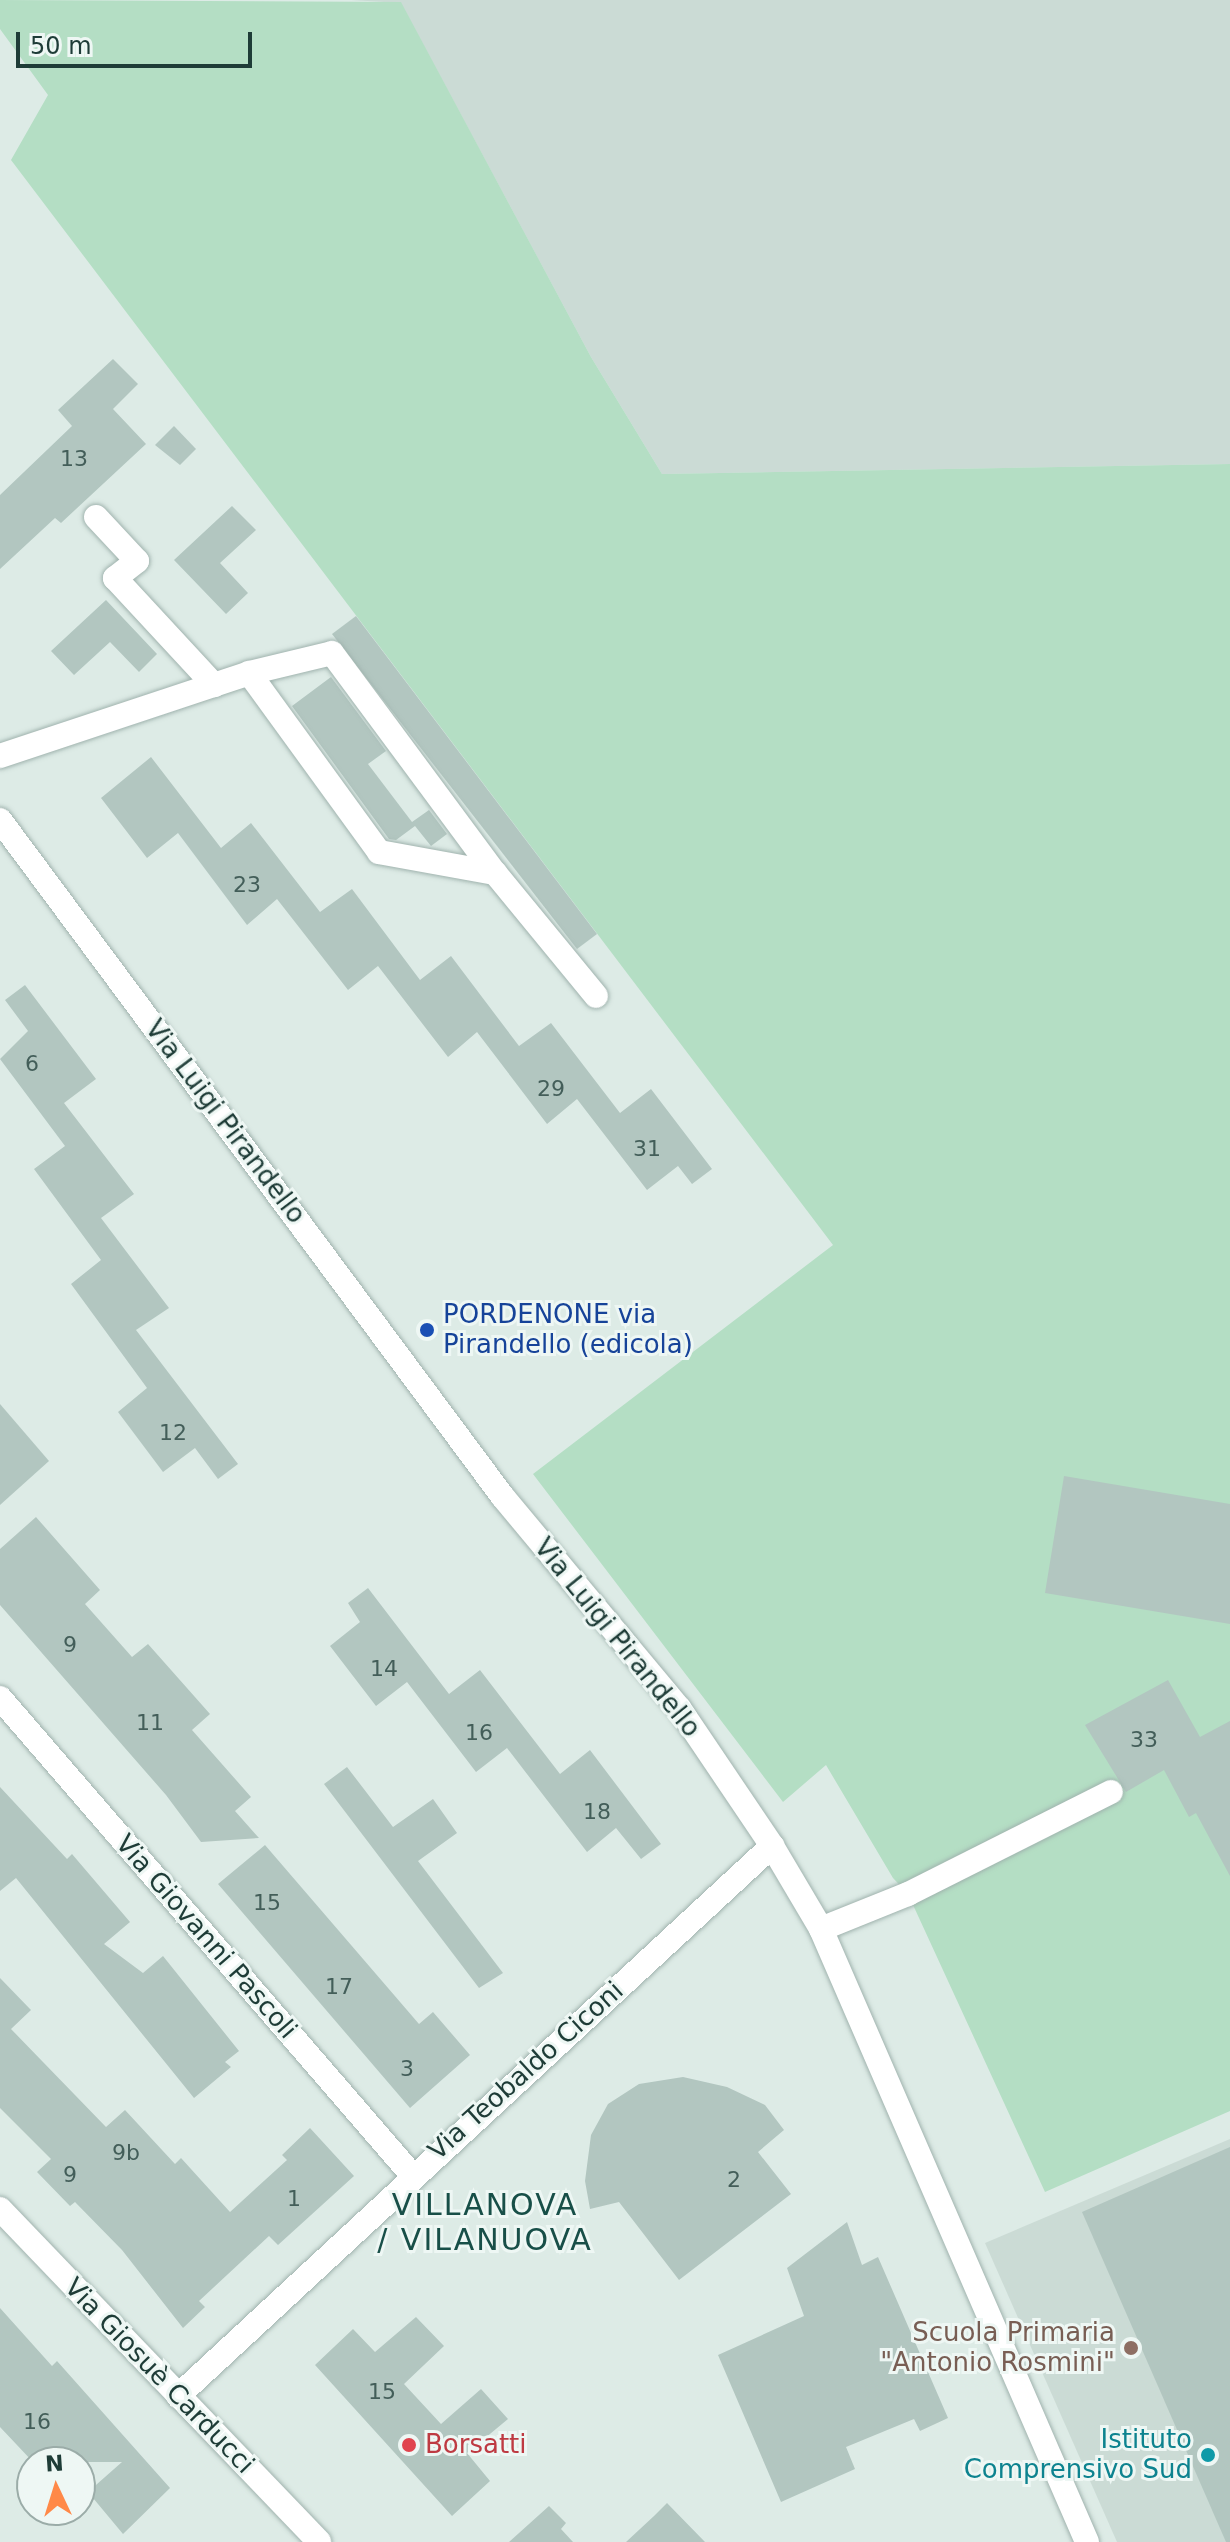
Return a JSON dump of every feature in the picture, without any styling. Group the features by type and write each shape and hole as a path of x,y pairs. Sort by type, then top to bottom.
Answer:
{"street":[{"path":"96,517 137,561 115,578 214,685"},
{"path":"0,756 249,673 332,653 495,873 596,996"},
{"path":"249,673 379,852 495,873"},
{"name":"Via Luigi Pirandello","path":"0,820 503,1497 679,1708 772,1846 821,1929 1087,2542"},
{"name":"Via Giovanni Pascoli","path":"0,1698 412,2175"},
{"path":"821,1929 908,1894 1111,1792"},
{"name":"Via Teobaldo Ciconi","path":"178,2396 412,2175 772,1846"},
{"name":"Via Giosuè Carducci","path":"0,2209 319,2542"}],"shaded area":[{"path":"351,0 1230,0 1230,464 662,474 591,357 401,3"},
{"name":"Scuola Primaria \"Antonio Rosmini\"","path":"1230,2139 1230,2542 1117,2542 985,2243"}],"green space":[{"path":"0,0 401,2 591,357 662,474 1230,464 1230,2111 1045,2192 908,1894 893,1878 826,1765 783,1802 533,1474 833,1245 11,160 48,95 0,29"}],"building":[{"path":"113,359 138,384 113,409 146,444 61,523 55,518 0,569 0,495 72,426 58,410"},
{"path":"174,426 196,449 180,465 155,445"},
{"path":"232,506 256,530 220,563 248,593 226,614 174,560"},
{"path":"106,600 157,654 139,672 110,642 74,675 51,651"},
{"path":"356,616 597,934 577,949 332,634"},
{"path":"331,677 386,751 368,764 412,822 429,810 447,834 431,846 415,826 396,840 389,839 292,706"},
{"path":"151,757 221,848 251,823 320,912 352,889 420,980 451,956 519,1046 551,1023 620,1113 651,1089 712,1169 692,1184 678,1166 647,1190 577,1099 547,1124 477,1032 448,1057 378,966 348,990 277,899 247,925 178,833 147,858 101,798"},
{"path":"25,985 96,1079 64,1103 134,1194 101,1218 169,1308 136,1330 238,1464 218,1479 195,1448 163,1472 118,1412 147,1388 71,1284 101,1260 34,1169 65,1146 0,1059 28,1031 5,1000"},
{"path":"0,1404 49,1461 0,1505"},
{"path":"1064,1476 1230,1504 1230,1624 1045,1593"},
{"path":"36,1517 100,1590 85,1604 132,1657 148,1644 210,1714 192,1730 251,1797 235,1811 259,1838 201,1842 166,1795 0,1605 0,1549"},
{"path":"368,1588 449,1694 480,1670 560,1774 590,1750 661,1844 641,1859 616,1828 587,1852 507,1748 476,1772 407,1682 376,1706 330,1646 360,1622 348,1603"},
{"path":"1168,1680 1200,1737 1230,1721 1230,1876 1196,1813 1189,1817 1164,1770 1126,1792 1085,1725"},
{"path":"347,1767 393,1827 433,1799 457,1833 418,1861 503,1973 479,1988 324,1784"},
{"path":"0,1787 67,1859 72,1854 130,1922 104,1944 143,1973 163,1956 239,2051 225,2062 231,2067 194,2098 16,1878 0,1891"},
{"path":"265,1845 419,2024 433,2012 470,2055 410,2108 218,1884"},
{"path":"0,1978 31,2010 11,2029 106,2127 125,2110 175,2164 181,2158 230,2212 287,2160 282,2155 310,2128 354,2176 278,2245 269,2236 199,2301 205,2307 183,2328 122,2250 75,2202 70,2206 37,2172 51,2159 0,2108"},
{"path":"683,2077 727,2087 765,2105 784,2130 758,2152 791,2194 679,2280 619,2202 590,2209 585,2181 591,2135 608,2104 639,2084"},
{"path":"1230,2147 1230,2542 1226,2542 1082,2212"},
{"path":"847,2222 862,2265 878,2257 948,2418 920,2431 914,2419 846,2447 855,2469 781,2502 718,2355 804,2316 787,2268"},
{"path":"0,2308 52,2366 57,2361 170,2488 123,2534 96,2502 96,2485 122,2462 96,2462 96,2446 18,2446 0,2427"},
{"path":"416,2317 444,2346 404,2384 441,2424 481,2389 508,2419 467,2453 490,2481 452,2516 315,2365 353,2329 375,2352"},
{"path":"667,2503 705,2542 626,2542 654,2516"},
{"path":"549,2506 566,2523 561,2529 573,2542 509,2542"}],"place":[{"name":"PORDENONE via Pirandello (edicola)","path":"427,1330"},
{"name":"Scuola Primaria \"Antonio Rosmini\"","path":"1131,2348"},
{"name":"Borsatti","path":"409,2445"},
{"name":"Istituto Comprensivo Sud","path":"1208,2455"}],"district":[{"name":"VILLANOVA / VILANUOVA","path":"485,2222"}]}
